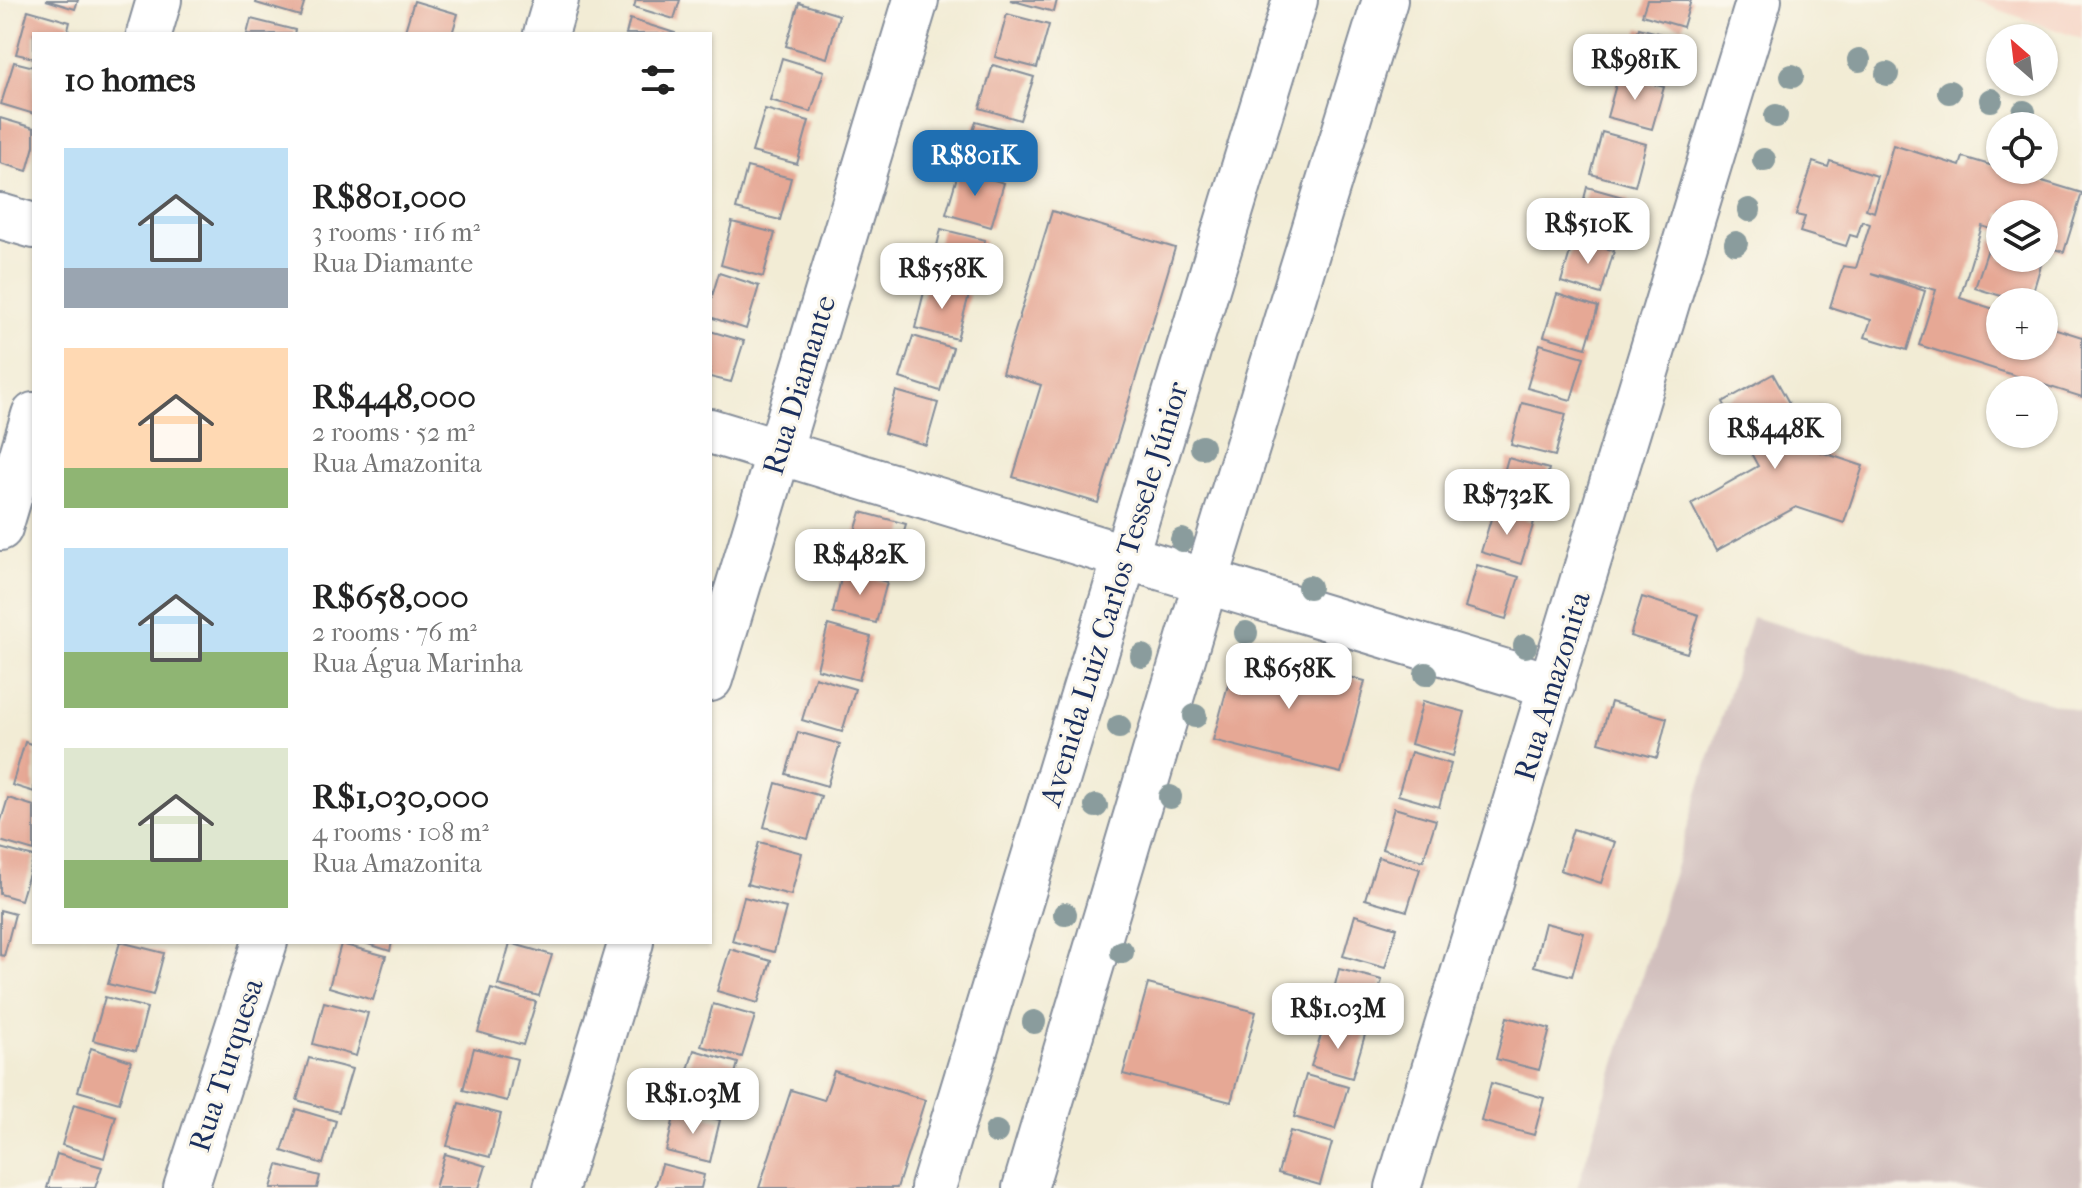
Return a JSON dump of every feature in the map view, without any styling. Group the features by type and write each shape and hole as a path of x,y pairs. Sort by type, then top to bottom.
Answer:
{"street":[{"path":"150,32 159,0"},
{"path":"547,32 556,0"},
{"name":"Rua Diamante","path":"712,672 916,0"},
{"name":"Avenida Luiz Carlos Tessele Júnior","path":"933,1188 1295,0"},
{"path":"1025,1188 1206,581 1385,0"},
{"name":"Rua Amazonita","path":"1398,1188 1759,0"},
{"path":"0,216 32,225"},
{"path":"0,528 32,422"},
{"path":"712,432 1552,686"},
{"name":"Rua Turquesa","path":"186,1188 264,944"},
{"path":"556,1188 630,944"}],"shaded area":[{"path":"1971,0 2082,0 2082,39 2058,31 2058,24 2039,24"},
{"path":"1752,617 2082,712 2082,1188 1577,1188"}],"building":[{"path":"46,0 78,0 75,9"},
{"path":"257,0 305,0 300,16 256,3"},
{"path":"636,0 680,0 674,19 634,7"},
{"path":"1010,0 1057,0 1054,12"},
{"path":"1647,0 1691,0 1683,27 1642,15"},
{"path":"414,1 458,14 453,32 405,32"},
{"path":"799,3 839,15 827,58 786,46"},
{"path":"28,10 70,22 68,32 32,32 32,58 16,54"},
{"path":"1007,14 1049,25 1037,68 995,57"},
{"path":"251,19 295,30 294,32 248,32"},
{"path":"630,19 672,32 627,32"},
{"path":"1639,28 1680,39 1668,81 1626,69"},
{"path":"782,58 824,71 811,112 770,100"},
{"path":"14,62 32,66 32,113 1,104"},
{"path":"993,65 1034,77 1020,120 980,108"},
{"path":"1619,74 1664,87 1652,129 1607,117"},
{"path":"765,109 809,121 797,164 752,152"},
{"path":"0,118 32,127 32,153 27,171 0,163"},
{"path":"976,121 1018,133 1005,175 964,162"},
{"path":"1602,132 1646,144 1635,186 1591,174"},
{"path":"1893,145 1960,166 1963,157 1986,164 1986,184 2052,184 2082,193 2064,252 2058,250 2058,200 1986,200 1986,227 1982,226 1960,298 1986,306 1986,360 2058,360 2058,329 2082,337 2082,397 2058,389 2058,376 2016,376 1919,345 1936,290 1871,273 1925,291 1907,350 1865,337 1871,320 1830,307 1843,266 1856,268 1870,224 1862,221 1857,237 1850,235 1846,246 1800,232 1805,217 1796,215 1813,162 1828,167 1830,161 1877,176 1866,209 1874,212"},
{"path":"747,167 791,178 780,220 736,209"},
{"path":"959,170 1004,183 991,227 946,214"},
{"path":"1587,187 1630,199 1618,242 1576,231"},
{"path":"1052,211 1175,248 1098,503 1013,477 1041,385 1002,373"},
{"path":"732,222 775,233 763,277 721,265"},
{"path":"941,229 985,240 974,283 931,271"},
{"path":"1574,239 1614,251 1601,294 1561,282"},
{"path":"1986,255 1986,272 2039,272 2034,288 1986,288 1986,291 1975,288"},
{"path":"719,273 759,286 746,329 712,318 712,296"},
{"path":"926,284 969,295 957,339 915,328"},
{"path":"1557,294 1598,307 1586,348 1544,336"},
{"path":"712,332 744,341 731,382 712,377"},
{"path":"913,336 953,348 940,391 900,378"},
{"path":"1540,344 1584,357 1571,400 1527,388"},
{"path":"1773,374 1815,450 1863,466 1844,523 1796,507 1716,551 1691,504 1758,466 1723,402"},
{"path":"896,391 938,403 926,445 884,433"},
{"path":"1522,403 1566,414 1555,456 1511,445"},
{"path":"1508,458 1549,469 1538,513 1496,501"},
{"path":"1494,509 1534,522 1521,564 1481,552"},
{"path":"861,512 906,524 893,568 848,555"},
{"path":"1477,565 1519,577 1506,619 1465,607"},
{"path":"843,570 887,582 876,623 833,613"},
{"path":"1642,597 1699,615 1687,653 1630,636"},
{"path":"828,625 871,637 859,680 817,669"},
{"path":"1238,648 1365,681 1341,773 1213,740"},
{"path":"815,677 855,689 842,732 802,720"},
{"path":"1423,701 1465,712 1453,756 1411,744"},
{"path":"1611,702 1667,718 1657,758 1599,742"},
{"path":"798,732 840,744 827,786 786,774"},
{"path":"25,742 32,744 32,791 12,785"},
{"path":"1411,752 1451,764 1439,807 1398,795"},
{"path":"776,783 821,796 808,839 764,827"},
{"path":"8,798 32,805 32,850 0,841 0,824"},
{"path":"1394,808 1436,820 1423,861 1382,849"},
{"path":"1573,829 1615,842 1601,883 1560,870"},
{"path":"759,842 802,853 791,895 747,884"},
{"path":"0,848 32,856 21,900 0,894"},
{"path":"1378,857 1420,869 1407,911 1365,899"},
{"path":"744,897 786,908 774,952 732,941"},
{"path":"0,910 15,914 4,956 0,955"},
{"path":"1355,915 1397,928 1385,968 1343,956"},
{"path":"1545,923 1584,933 1572,976 1534,966"},
{"path":"119,944 164,953 153,995 108,984"},
{"path":"341,944 386,956 373,1000 329,987"},
{"path":"368,944 392,944 390,951"},
{"path":"510,944 552,955 539,996 498,985"},
{"path":"730,949 771,961 758,1003 717,991"},
{"path":"1339,969 1382,980 1370,1024 1328,1013"},
{"path":"1148,984 1256,1012 1231,1102 1123,1074"},
{"path":"491,989 536,1002 523,1045 478,1032"},
{"path":"105,997 147,1008 136,1051 93,1040"},
{"path":"324,1002 368,1013 356,1056 313,1044"},
{"path":"713,1004 755,1016 742,1057 701,1046"},
{"path":"1507,1017 1550,1029 1539,1070 1496,1059"},
{"path":"1325,1023 1365,1035 1352,1078 1311,1066"},
{"path":"91,1048 131,1061 119,1103 78,1091"},
{"path":"474,1048 517,1059 507,1101 463,1090"},
{"path":"694,1050 738,1063 726,1106 681,1093"},
{"path":"309,1058 352,1069 339,1112 297,1100"},
{"path":"834,1071 925,1100 897,1188 759,1188 791,1090 824,1100"},
{"path":"1306,1075 1348,1087 1335,1129 1294,1117"},
{"path":"1491,1083 1544,1098 1534,1135 1481,1121"},
{"path":"459,1103 501,1114 490,1157 447,1146"},
{"path":"74,1104 116,1116 104,1158 62,1145"},
{"path":"296,1109 336,1121 323,1164 282,1151"},
{"path":"676,1109 720,1120 710,1162 666,1151"},
{"path":"1290,1131 1332,1143 1320,1185 1278,1173"},
{"path":"57,1154 102,1167 95,1188 47,1188"},
{"path":"445,1154 486,1166 479,1188 435,1188"},
{"path":"662,1164 704,1175 701,1188 655,1188"},
{"path":"278,1165 320,1176 317,1188 271,1188"}]}
